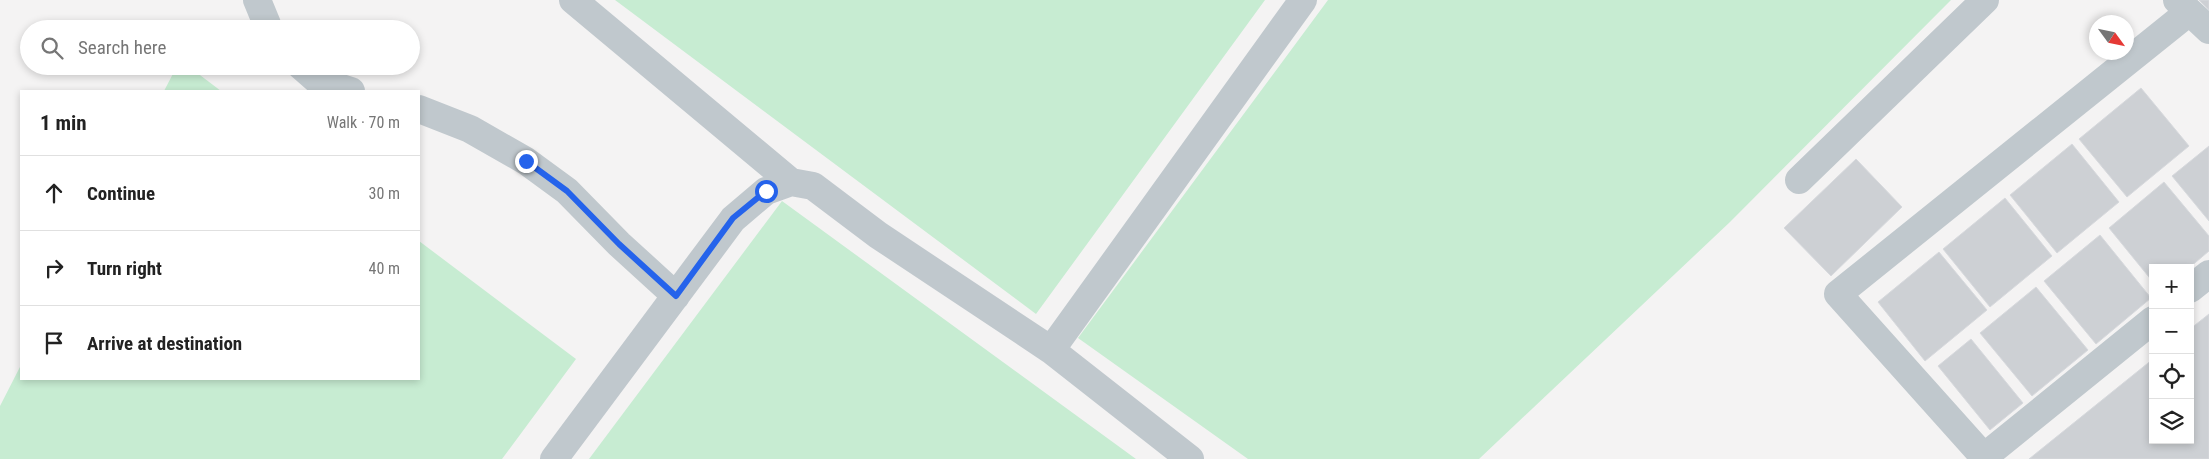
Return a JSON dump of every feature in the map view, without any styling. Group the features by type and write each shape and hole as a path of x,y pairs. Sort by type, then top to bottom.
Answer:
{"street":[{"path":"257,0 265,20"},
{"path":"573,0 791,182 813,186 878,235 1051,350 1190,459"},
{"path":"1051,350 1303,0"},
{"path":"1799,180 1984,0"},
{"path":"2149,323 1984,457 1838,294 2183,6 2209,30"},
{"path":"311,75 317,80 348,90"},
{"path":"420,109 470,129 526,161 567,191 619,244 676,296"},
{"path":"554,459 733,218 766,191 791,182"},
{"path":"2194,286 2209,274"}],"green space":[{"path":"615,0 1265,0 1036,314"},
{"path":"1328,0 1951,0 1730,222 1479,459 1248,459 1078,338"},
{"path":"172,75 200,75 220,90 165,90"},
{"path":"782,201 1136,459 589,459"},
{"path":"420,242 576,359 502,459 0,459 0,406 20,367 20,380 420,380"}],"building":[{"path":"2199,0 2209,0 2209,10"},
{"path":"2141,88 2189,146 2127,197 2079,139"},
{"path":"2072,144 2119,202 2057,253 2010,195"},
{"path":"2209,146 2209,221 2172,176"},
{"path":"1856,159 1902,207 1831,276 1784,228"},
{"path":"2164,182 2209,236 2209,251 2194,264 2149,264 2149,277 2109,228"},
{"path":"2005,198 2052,256 1990,307 1943,249"},
{"path":"2100,235 2149,296 2149,300 2096,344 2044,281"},
{"path":"1939,252 1987,310 1925,361 1878,302"},
{"path":"2036,287 2088,350 2032,396 1980,333"},
{"path":"2209,314 2209,459 2029,459 2149,362 2149,444 2194,444 2194,326"},
{"path":"1971,339 2023,403 1990,430 1938,366"}],"route":[{"path":"526,161 567,191 619,244 676,296 733,218 766,191"}]}
